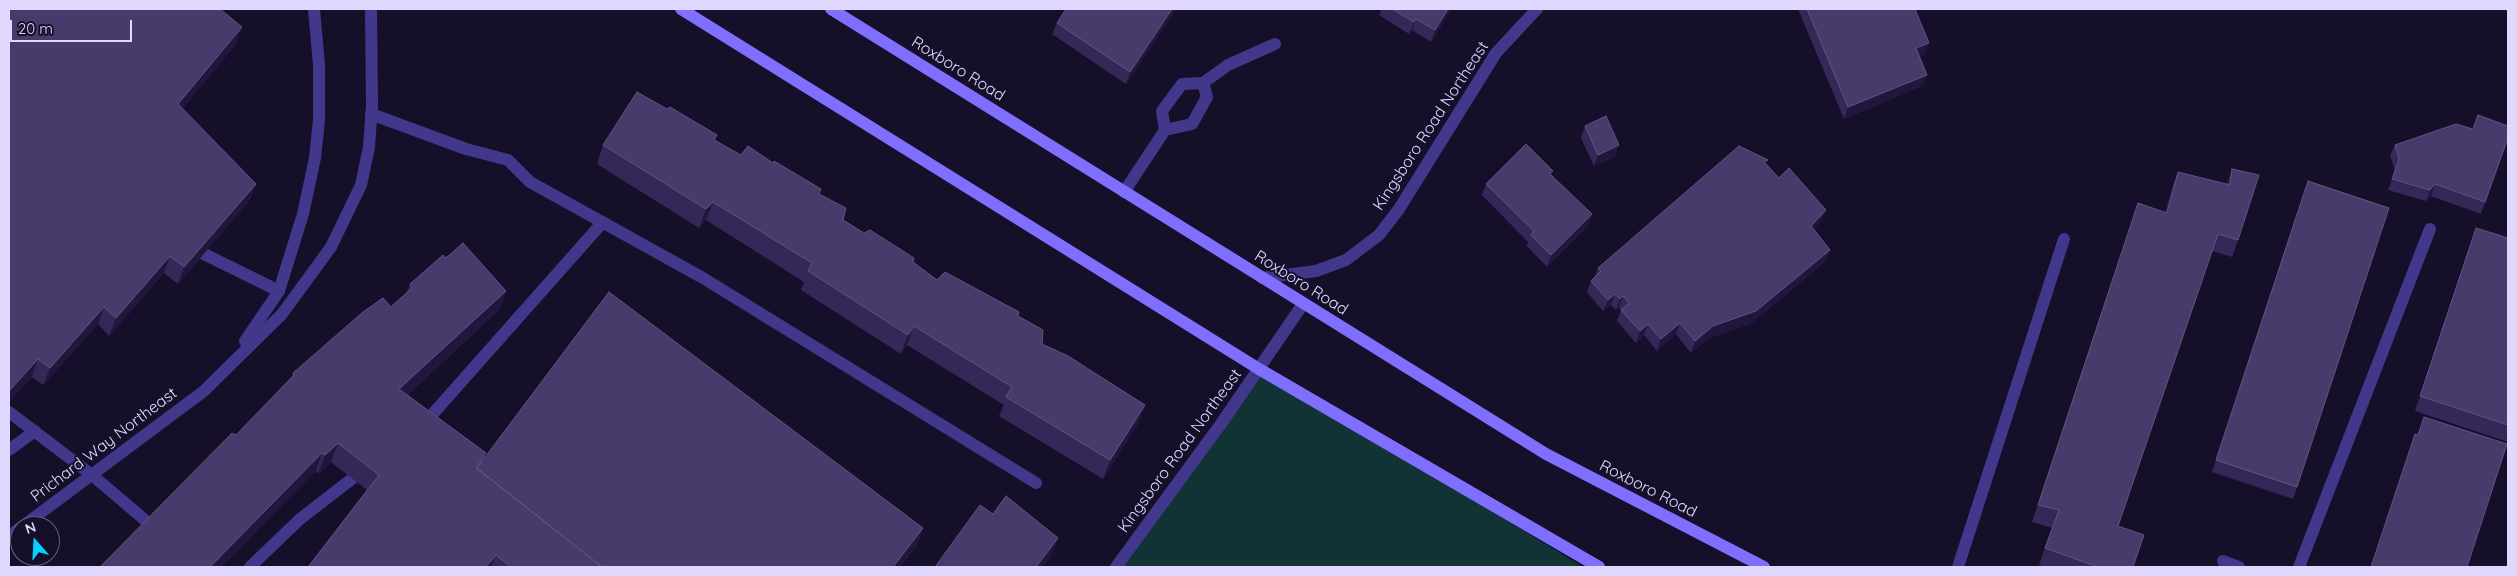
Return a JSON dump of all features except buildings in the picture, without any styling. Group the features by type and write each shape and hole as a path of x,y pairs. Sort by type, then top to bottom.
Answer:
{"main road":[{"path":"681,9 1259,369 1599,567"},
{"name":"Roxboro Road","path":"831,9 1546,454 1764,567"}],"street":[{"name":"Prichard Way Northeast","path":"204,390 254,330 278,291 304,214 315,158 319,120 319,65 314,9"},
{"name":"Prichard Way Northeast","path":"37,516 204,390 282,314 331,247 361,185 369,147 371,114 371,9"},
{"name":"Kingsboro Road Northeast","path":"1262,278 1316,272 1346,260 1379,235 1399,209 1496,53 1537,9"},
{"path":"1124,192 1165,130 1162,110 1182,84 1203,83 1228,65 1275,44"},
{"path":"1165,130 1192,124 1207,97 1203,83"},
{"path":"371,114 466,149 508,160 530,182 703,278 1036,483"},
{"path":"412,434 426,422 603,222"},
{"path":"2299,567 2430,229"},
{"path":"1958,567 2064,239"},
{"path":"204,254 278,291"},
{"name":"Kingsboro Road Northeast","path":"1116,567 1304,304"},
{"path":"9,412 92,475 152,526"},
{"path":"9,450 35,431"},
{"path":"250,567 300,518 375,462"},
{"path":"2222,561 2239,567"}],"green space":[{"path":"1259,369 1583,567 1120,567"}]}
